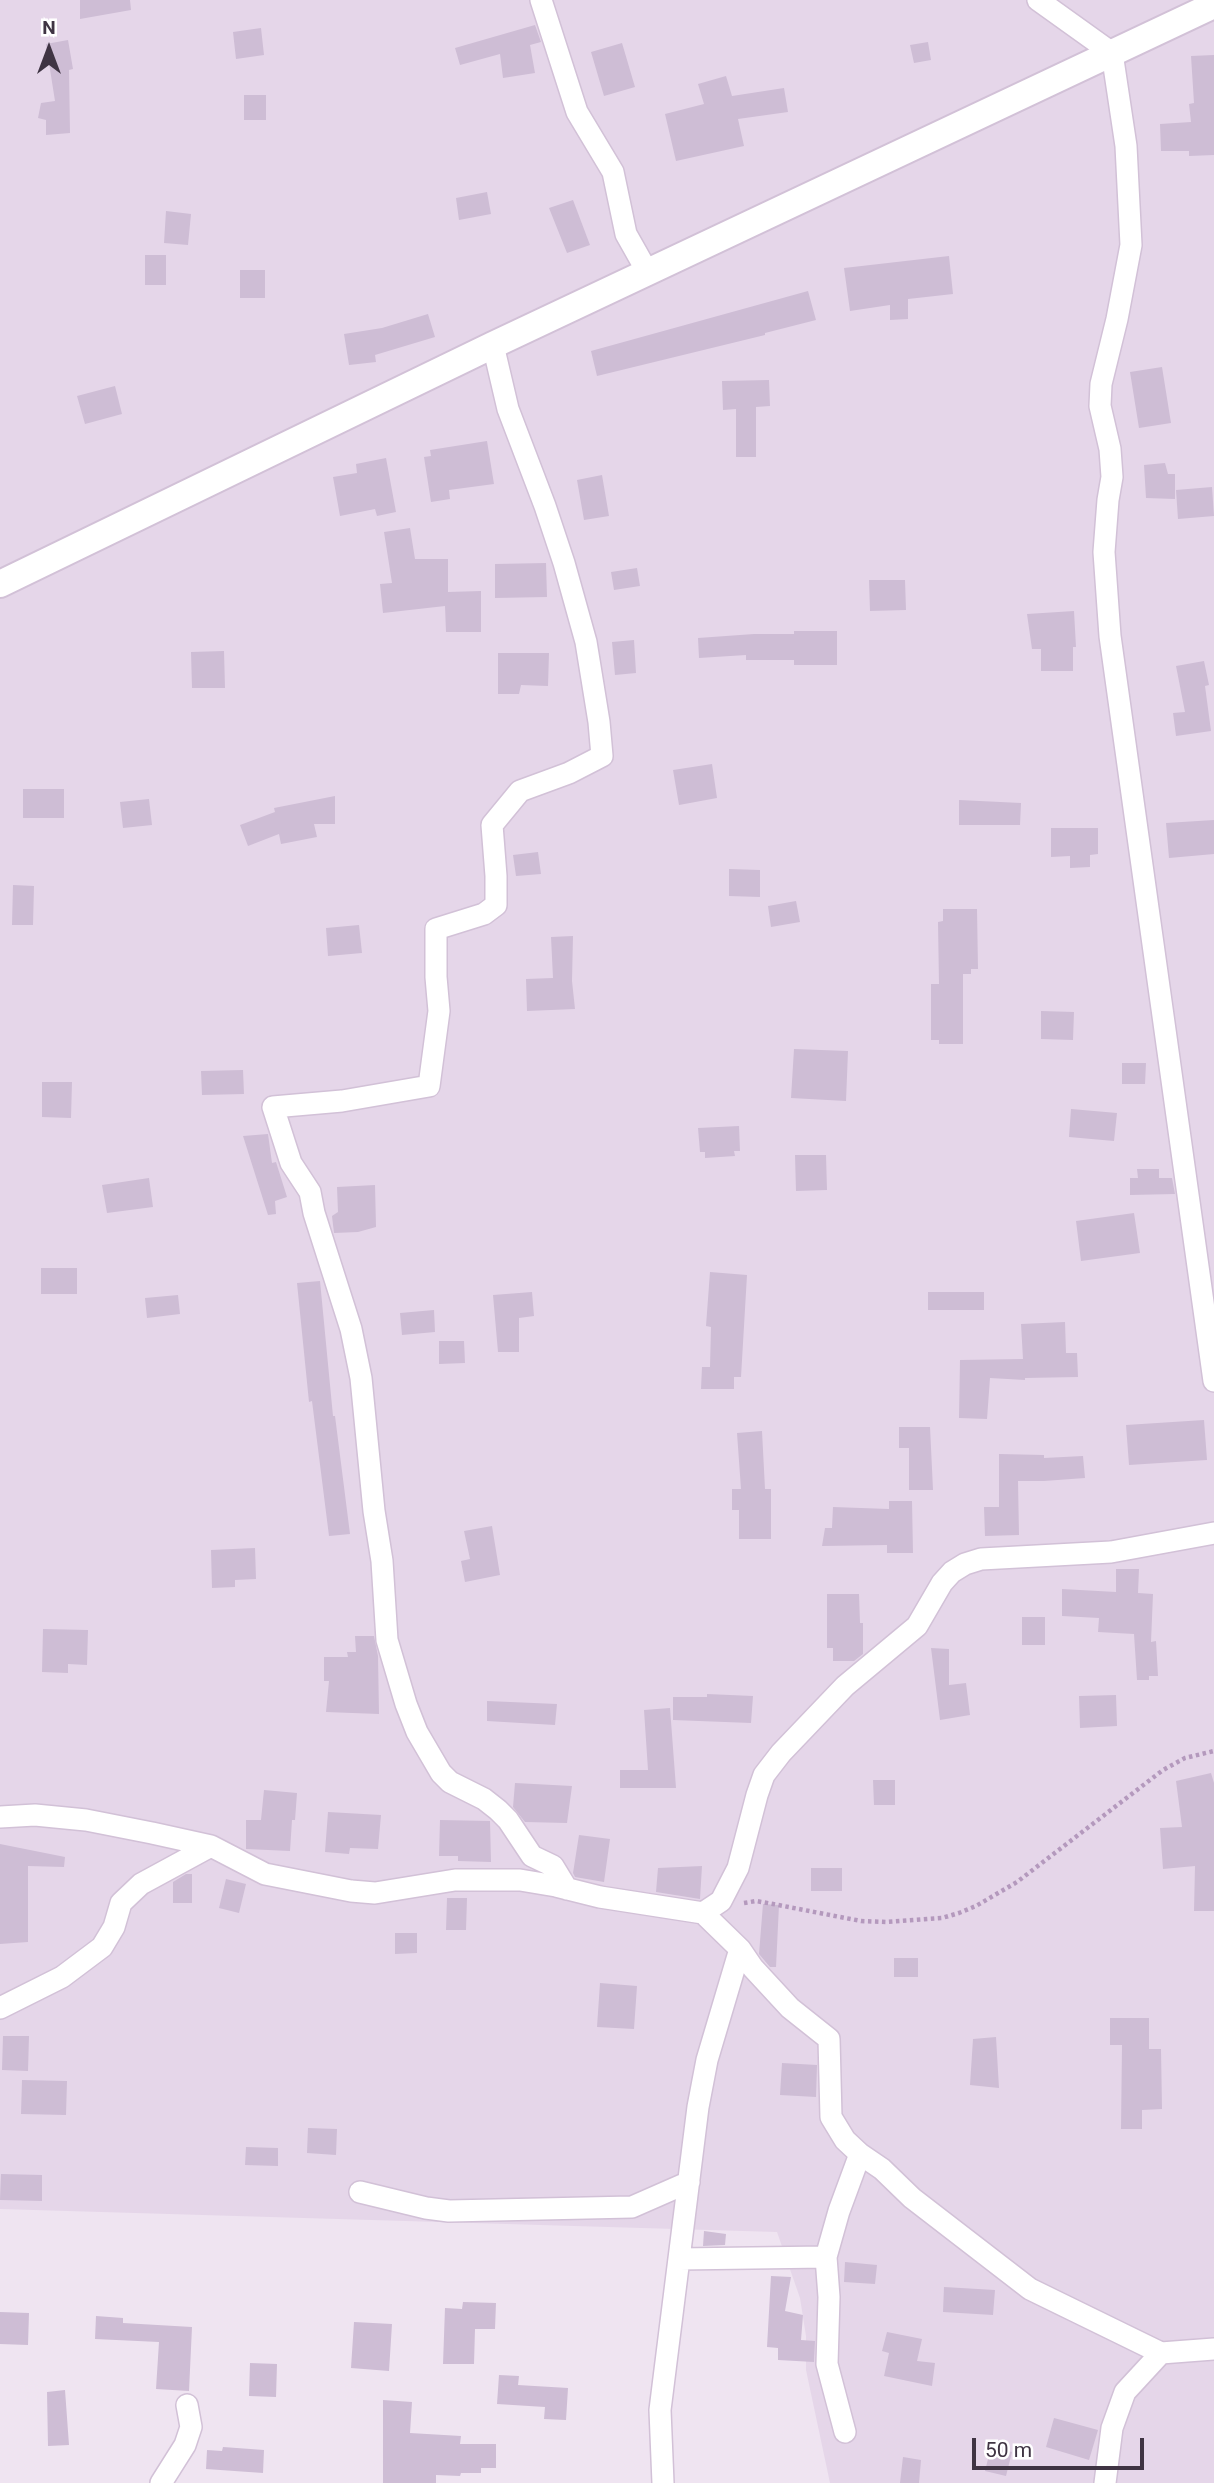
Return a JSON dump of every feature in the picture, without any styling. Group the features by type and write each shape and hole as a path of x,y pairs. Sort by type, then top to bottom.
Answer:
{"street":[{"path":"541,0 577,112 613,172 626,234 648,273"},
{"path":"1038,0 1112,53 1126,146 1132,220 1131,245 1101,384 1100,406 1110,449 1112,477 1104,552 1110,636 1214,1381"},
{"path":"0,584 493,345 1214,5"},
{"path":"493,345 508,408 545,506 586,642 602,756 569,773 520,791 492,825 496,905 484,914 436,929 439,1011 429,1086 342,1101 273,1107 291,1163 310,1192 314,1213 351,1328 361,1378 374,1511 382,1561 387,1640 405,1704 417,1732 441,1773 450,1782 484,1799 498,1810 532,1856 553,1866 567,1889"},
{"path":"0,1817 35,1815 86,1819 211,1846 265,1874 351,1891 375,1893 455,1880 520,1881 600,1897 709,1910 721,1901 738,1868 764,1775 781,1752 845,1686 917,1626 942,1583 952,1572 981,1559 1111,1552 1214,1533"},
{"path":"0,2008 62,1977 102,1948 114,1927 121,1903 141,1884 211,1846"},
{"path":"709,1910 753,1968 790,2008 829,2039 831,2117 845,2140 860,2154 882,2169 912,2198 1030,2289 1161,2353 1214,2349"},
{"path":"663,2483 660,2410 698,2107 707,2060 740,1949"},
{"path":"845,2432 827,2364 829,2297 826,2257 860,2154"},
{"path":"360,2192 449,2211 632,2207 689,2182"},
{"path":"679,2259 826,2257"},
{"path":"1105,2483 1112,2428 1125,2392 1161,2353"},
{"path":"161,2483 186,2445 191,2427 187,2405"}],"path":[{"path":"709,1910 755,1901 861,1921 887,1922 942,1918 959,1913 1017,1882 1163,1770 1185,1758 1214,1751"}],"shaded area":[{"path":"0,0 1214,0 1214,2483 830,2483 806,2370 806,2336 800,2298 777,2232 0,2209"}],"building":[{"path":"80,0 130,0 131,10 80,19"},
{"path":"535,25 541,42 530,45 535,73 503,78 500,54 460,65 455,48"},
{"path":"261,28 264,55 236,59 233,32"},
{"path":"68,40 73,69 69,70 70,133 46,135 46,120 38,118 41,103 55,101 46,44"},
{"path":"928,42 931,60 914,63 910,45"},
{"path":"622,43 635,87 604,96 591,52"},
{"path":"1214,55 1214,155 1189,156 1189,151 1161,151 1160,124 1191,122 1189,104 1194,103 1191,56"},
{"path":"726,76 732,96 784,88 788,112 738,119 744,146 676,161 665,114 704,104 698,84"},
{"path":"244,95 266,95 266,120 244,120"},
{"path":"487,192 491,214 459,220 456,198"},
{"path":"573,200 590,245 567,253 549,208"},
{"path":"166,211 191,214 188,245 164,243"},
{"path":"145,255 166,255 166,285 145,285"},
{"path":"949,256 953,294 908,299 908,319 890,320 890,305 850,311 844,268"},
{"path":"240,270 265,270 265,298 240,298"},
{"path":"808,291 816,320 597,376 591,351"},
{"path":"428,314 435,337 375,355 376,362 349,365 344,334 382,328"},
{"path":"1162,367 1171,423 1139,428 1130,372"},
{"path":"769,380 770,406 756,407 756,457 736,457 736,409 723,410 722,381"},
{"path":"115,386 122,414 85,424 77,396"},
{"path":"487,441 494,484 449,490 450,499 431,502 424,457 431,456 430,450"},
{"path":"386,458 396,512 377,516 375,509 340,516 333,477 357,473 356,464"},
{"path":"1165,463 1168,474 1175,474 1175,499 1146,498 1144,465"},
{"path":"602,475 609,516 584,520 577,480"},
{"path":"1212,487 1214,516 1178,519 1176,490"},
{"path":"410,528 415,559 448,559 448,592 481,591 481,632 446,632 445,606 383,613 380,584 392,583 384,532"},
{"path":"546,563 547,597 495,598 495,564"},
{"path":"637,568 640,586 614,590 611,572"},
{"path":"869,580 905,580 906,610 870,611"},
{"path":"1074,611 1076,647 1073,647 1073,671 1041,671 1041,649 1032,649 1027,614"},
{"path":"794,631 837,631 837,665 794,665 794,660 746,660 746,655 699,658 698,638 794,634"},
{"path":"634,640 636,673 615,675 612,642"},
{"path":"224,651 225,688 192,688 191,652"},
{"path":"498,653 549,653 548,686 521,685 519,694 498,694"},
{"path":"1204,661 1209,685 1205,686 1211,731 1176,736 1173,713 1185,712 1176,666"},
{"path":"712,764 717,798 679,805 673,770"},
{"path":"23,789 64,789 64,818 23,818"},
{"path":"335,796 335,824 314,824 317,837 281,844 279,834 248,846 240,825 275,812 274,808"},
{"path":"149,799 152,825 123,828 120,802"},
{"path":"959,800 1021,803 1020,825 959,825"},
{"path":"1214,820 1214,854 1169,858 1166,823"},
{"path":"1051,828 1098,828 1098,854 1090,855 1090,867 1070,868 1070,856 1051,857"},
{"path":"538,852 541,874 516,876 513,855"},
{"path":"729,869 760,870 760,897 729,896"},
{"path":"13,885 34,886 33,925 12,925"},
{"path":"796,901 800,922 771,927 768,906"},
{"path":"943,909 977,909 978,969 971,969 971,974 963,974 963,1044 939,1044 939,1040 931,1040 931,984 939,984 938,922 943,921"},
{"path":"359,925 362,953 328,956 326,928"},
{"path":"573,936 572,981 575,1009 527,1011 526,979 553,978 551,937"},
{"path":"1041,1011 1074,1012 1073,1040 1041,1039"},
{"path":"794,1049 848,1051 846,1101 791,1098"},
{"path":"1122,1063 1146,1063 1145,1084 1122,1084"},
{"path":"243,1070 244,1094 202,1095 201,1071"},
{"path":"42,1082 72,1082 71,1118 42,1117"},
{"path":"1071,1109 1117,1113 1114,1141 1069,1137"},
{"path":"739,1126 740,1151 734,1151 735,1156 705,1158 705,1152 700,1152 698,1128"},
{"path":"268,1134 272,1163 276,1162 287,1197 275,1201 276,1214 268,1215 243,1136"},
{"path":"795,1155 826,1155 827,1190 796,1191"},
{"path":"1137,1169 1159,1169 1159,1178 1172,1178 1175,1194 1130,1195 1130,1178 1138,1178"},
{"path":"149,1178 153,1207 107,1213 102,1185"},
{"path":"375,1185 376,1227 358,1232 334,1233 332,1216 338,1212 337,1187"},
{"path":"1134,1213 1140,1253 1081,1261 1076,1221"},
{"path":"41,1268 77,1268 77,1294 41,1294"},
{"path":"710,1272 747,1275 741,1377 734,1377 734,1389 701,1389 702,1367 710,1367 711,1327 706,1326"},
{"path":"320,1281 333,1416 350,1534 329,1536 312,1401 309,1402 297,1283"},
{"path":"532,1292 534,1316 519,1318 519,1352 498,1352 493,1295"},
{"path":"928,1292 984,1292 984,1310 928,1310"},
{"path":"178,1295 180,1314 147,1318 145,1298"},
{"path":"434,1310 435,1332 402,1335 400,1313"},
{"path":"1065,1322 1066,1353 1077,1353 1078,1377 1025,1380 990,1378 987,1419 959,1418 960,1360 1023,1359 1021,1324"},
{"path":"439,1341 464,1341 465,1363 439,1364"},
{"path":"1204,1420 1207,1460 1129,1465 1126,1425"},
{"path":"899,1427 930,1427 933,1490 909,1490 909,1448 899,1448"},
{"path":"762,1431 765,1489 771,1489 771,1539 739,1539 739,1510 732,1510 732,1489 741,1489 737,1433"},
{"path":"999,1454 1044,1455 1044,1458 1083,1456 1085,1478 1018,1481 1019,1535 985,1536 984,1507 999,1507"},
{"path":"889,1501 912,1501 913,1553 887,1553 887,1545 822,1546 825,1528 832,1528 833,1507 889,1509"},
{"path":"492,1526 500,1575 465,1582 461,1561 470,1559 464,1531"},
{"path":"255,1548 256,1579 235,1580 235,1587 212,1588 211,1550"},
{"path":"1116,1569 1139,1569 1138,1593 1153,1594 1151,1642 1156,1641 1158,1676 1149,1676 1149,1680 1137,1680 1134,1634 1098,1632 1099,1618 1062,1616 1062,1589 1116,1592"},
{"path":"827,1594 859,1594 863,1654 854,1661 833,1661 833,1648 827,1648"},
{"path":"1022,1617 1045,1617 1045,1645 1022,1645"},
{"path":"43,1629 88,1630 87,1665 68,1664 68,1673 42,1672"},
{"path":"355,1636 374,1636 378,1656 379,1714 326,1712 329,1681 324,1681 324,1657 348,1657 347,1652 356,1652"},
{"path":"931,1648 949,1649 949,1685 966,1683 970,1715 940,1720"},
{"path":"707,1694 753,1696 751,1723 673,1720 673,1697 707,1697"},
{"path":"1116,1695 1117,1726 1080,1728 1079,1696"},
{"path":"487,1701 557,1704 555,1725 487,1721"},
{"path":"670,1708 676,1788 620,1788 620,1770 648,1770 644,1710"},
{"path":"1211,1773 1214,1783 1214,1911 1194,1911 1195,1866 1163,1869 1160,1828 1182,1827 1176,1781"},
{"path":"873,1780 895,1780 895,1805 874,1805"},
{"path":"515,1783 572,1786 567,1823 525,1822 513,1807"},
{"path":"264,1790 297,1793 290,1851 246,1849 246,1820 261,1820"},
{"path":"328,1812 381,1815 378,1849 350,1848 349,1854 325,1852"},
{"path":"440,1820 490,1821 491,1862 458,1861 458,1856 439,1856"},
{"path":"579,1835 610,1839 604,1882 575,1877 573,1873"},
{"path":"0,1844 65,1857 64,1867 28,1866 28,1942 0,1944"},
{"path":"702,1866 700,1899 656,1892 658,1868"},
{"path":"811,1868 842,1868 842,1891 811,1891"},
{"path":"186,1874 192,1874 192,1903 173,1903 173,1882"},
{"path":"226,1879 246,1884 239,1913 219,1908"},
{"path":"447,1898 467,1898 466,1930 446,1930"},
{"path":"763,1904 779,1905 776,1967 770,1967 759,1954"},
{"path":"395,1933 417,1933 417,1953 395,1954"},
{"path":"894,1958 918,1958 918,1977 894,1977"},
{"path":"600,1983 637,1986 634,2029 597,2027"},
{"path":"1110,2018 1149,2018 1149,2049 1161,2049 1162,2109 1142,2110 1142,2129 1121,2129 1122,2045 1110,2045"},
{"path":"3,2036 29,2036 28,2071 2,2070"},
{"path":"996,2037 999,2088 970,2085 973,2039"},
{"path":"782,2063 817,2065 816,2097 780,2095"},
{"path":"22,2080 67,2081 66,2115 21,2114"},
{"path":"308,2128 337,2129 336,2155 307,2153"},
{"path":"246,2147 278,2148 278,2166 245,2165"},
{"path":"1,2174 42,2175 42,2201 0,2200"},
{"path":"704,2231 726,2234 725,2245 703,2246"},
{"path":"845,2262 877,2265 875,2284 844,2282"},
{"path":"771,2276 791,2277 785,2311 803,2315 801,2340 815,2341 814,2362 778,2360 778,2348 767,2347"},
{"path":"944,2287 995,2290 993,2315 943,2312"},
{"path":"463,2302 496,2303 495,2329 475,2329 474,2364 443,2364 445,2308 462,2309"},
{"path":"0,2312 29,2313 28,2345 0,2344"},
{"path":"96,2316 123,2318 123,2323 192,2327 189,2391 156,2389 159,2342 95,2339"},
{"path":"354,2322 392,2324 389,2371 351,2368"},
{"path":"887,2332 922,2339 917,2361 935,2363 932,2386 884,2376 889,2353 882,2351"},
{"path":"250,2363 277,2364 276,2397 249,2396"},
{"path":"499,2375 519,2376 518,2385 568,2388 566,2420 544,2419 545,2407 497,2404"},
{"path":"65,2390 69,2445 48,2446 47,2392"},
{"path":"383,2400 412,2402 410,2433 461,2436 460,2444 496,2444 496,2468 481,2468 481,2473 461,2473 460,2476 436,2475 436,2483 383,2483"},
{"path":"1054,2418 1098,2430 1089,2460 1046,2447"},
{"path":"223,2447 264,2450 263,2473 206,2469 207,2450 222,2451"},
{"path":"991,2447 1012,2452 1006,2476 985,2471"},
{"path":"903,2457 921,2460 919,2483 900,2483"}]}
